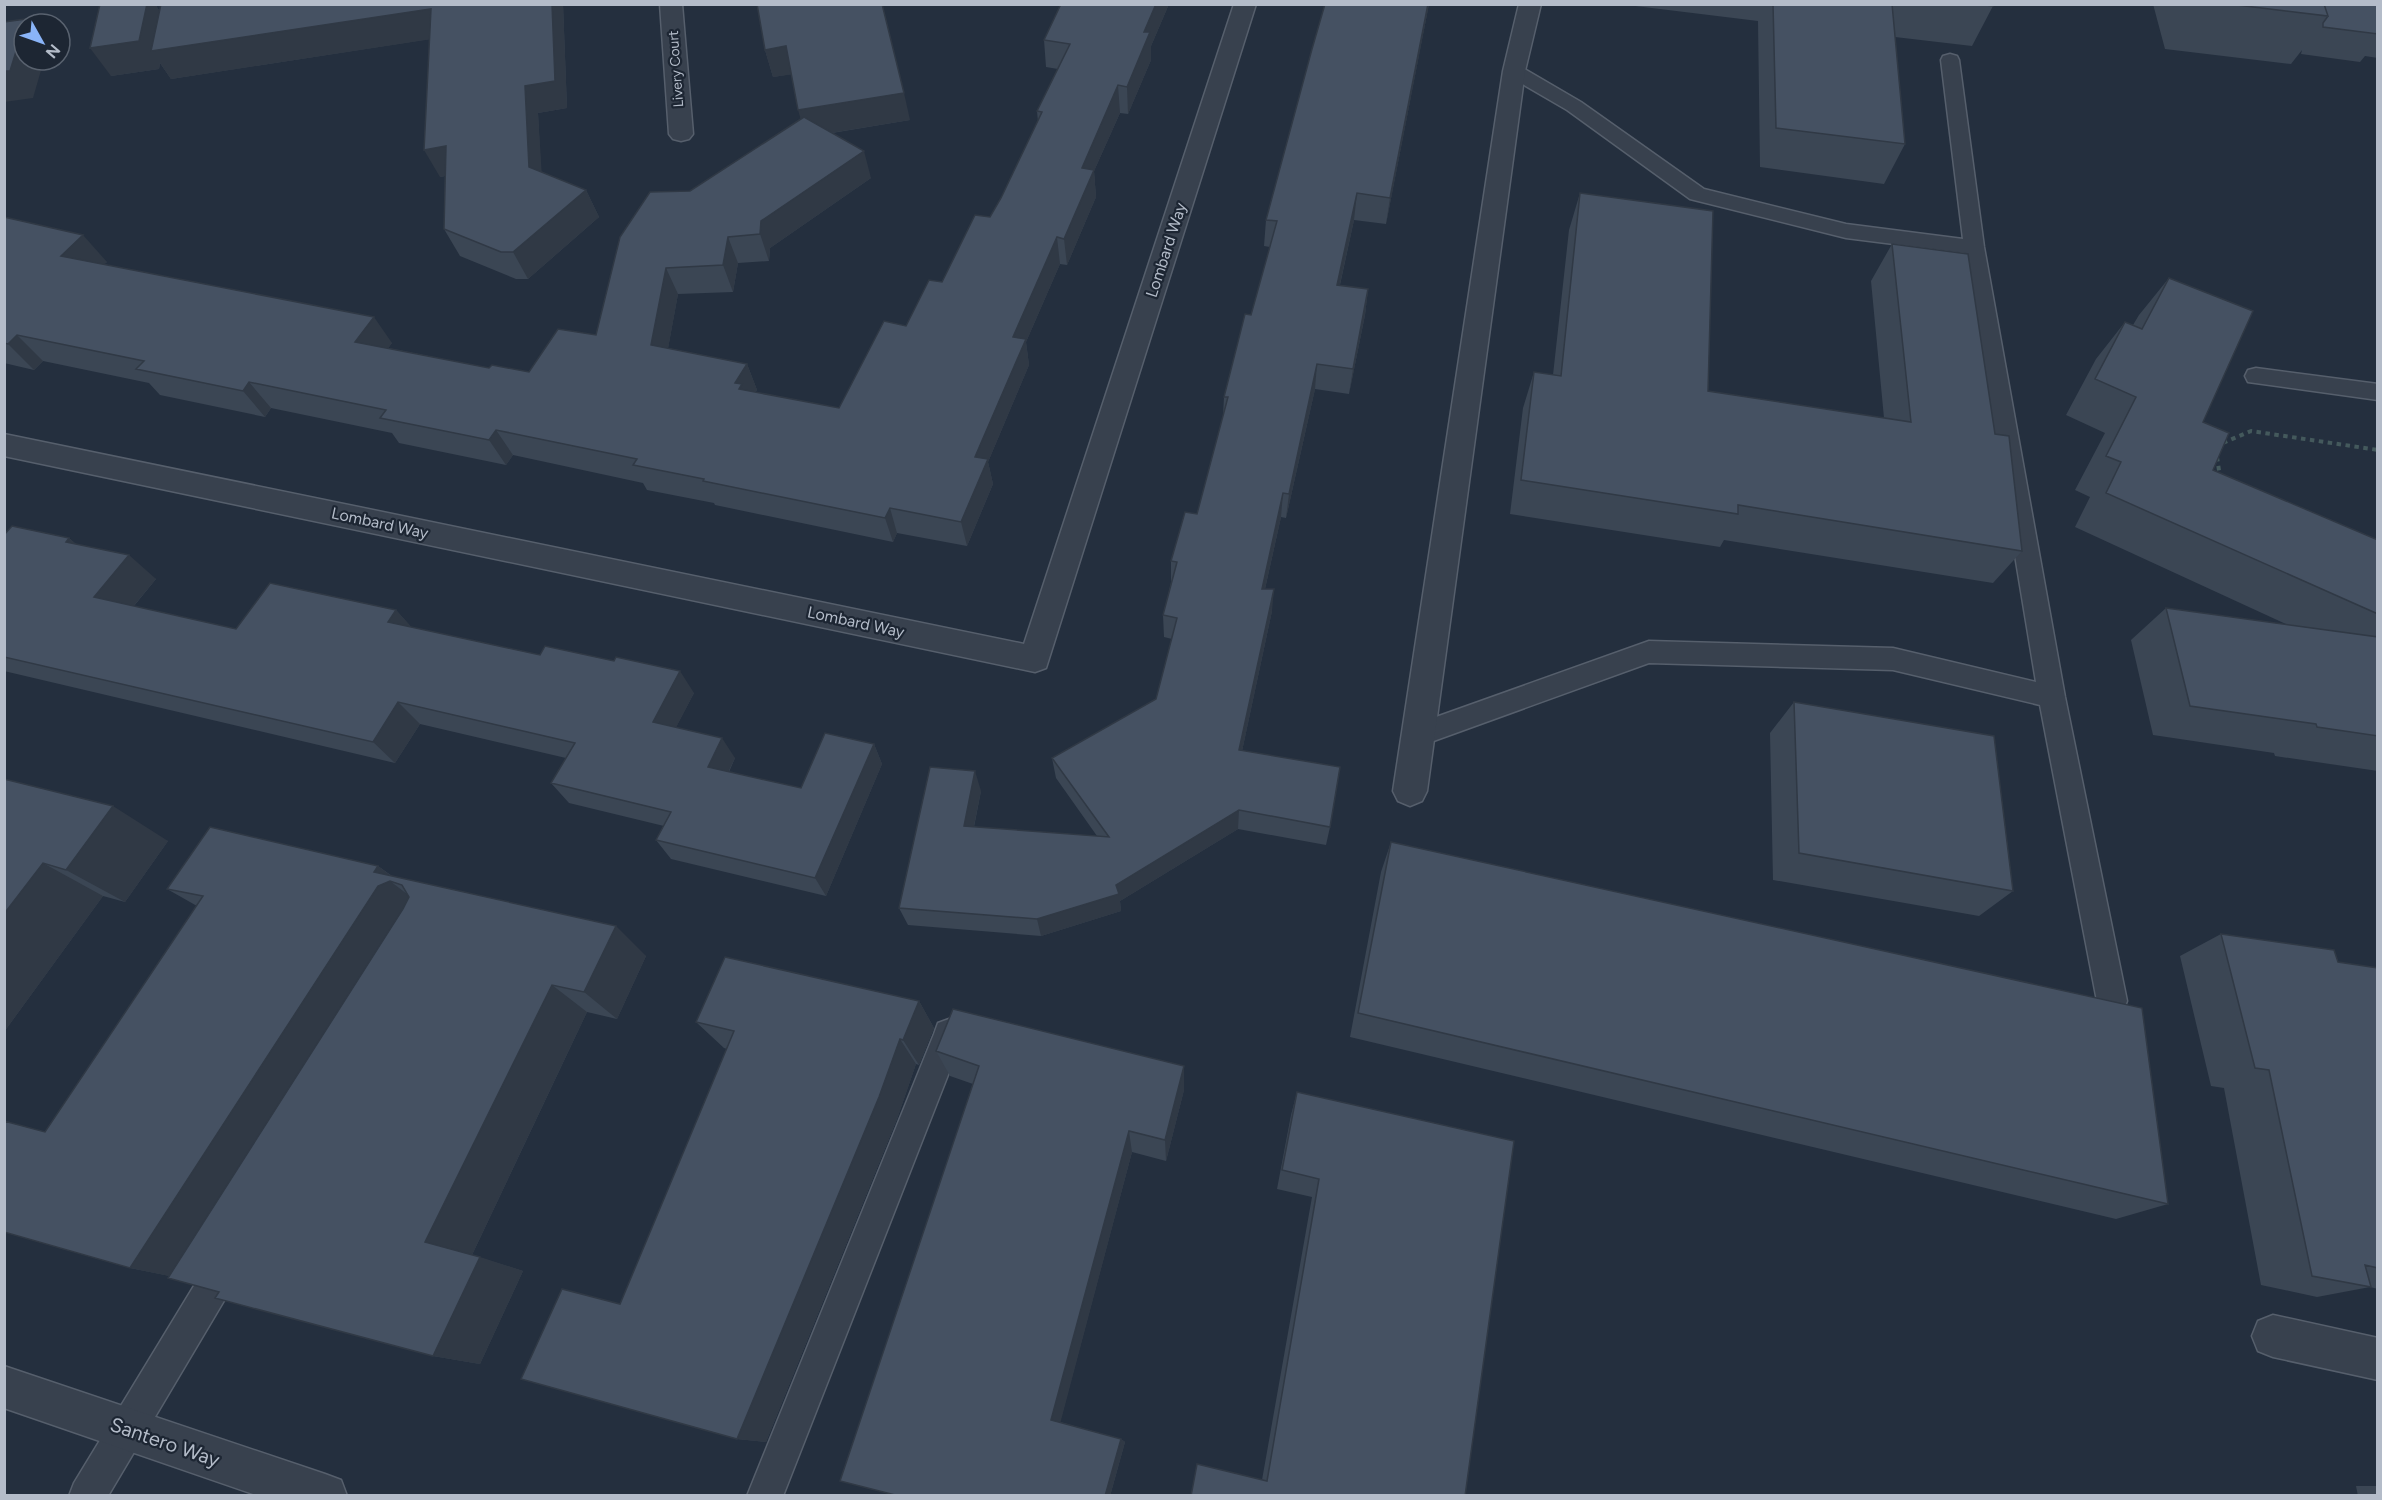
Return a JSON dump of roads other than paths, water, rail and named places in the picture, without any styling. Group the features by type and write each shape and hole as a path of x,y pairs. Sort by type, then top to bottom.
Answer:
{"street":[{"name":"Livery Court","path":"671,4 681,134"},
{"name":"Lombard Way","path":"4,445 1035,659 1245,4"},
{"path":"1410,791 1514,71 1530,4"},
{"path":"2273,1336 2378,1359"},
{"name":"Santero Way","path":"4,1388 325,1496"}],"lane":[{"path":"1950,60 1974,247 2052,697 2112,1001"},
{"path":"1514,71 1574,106 1697,194 1846,231 1974,247"},
{"path":"2256,376 2378,392"},
{"path":"1417,735 1649,652 1893,659 2052,697"},
{"path":"765,1496 949,1034"},
{"path":"87,1496 125,1428 244,1235"}]}
